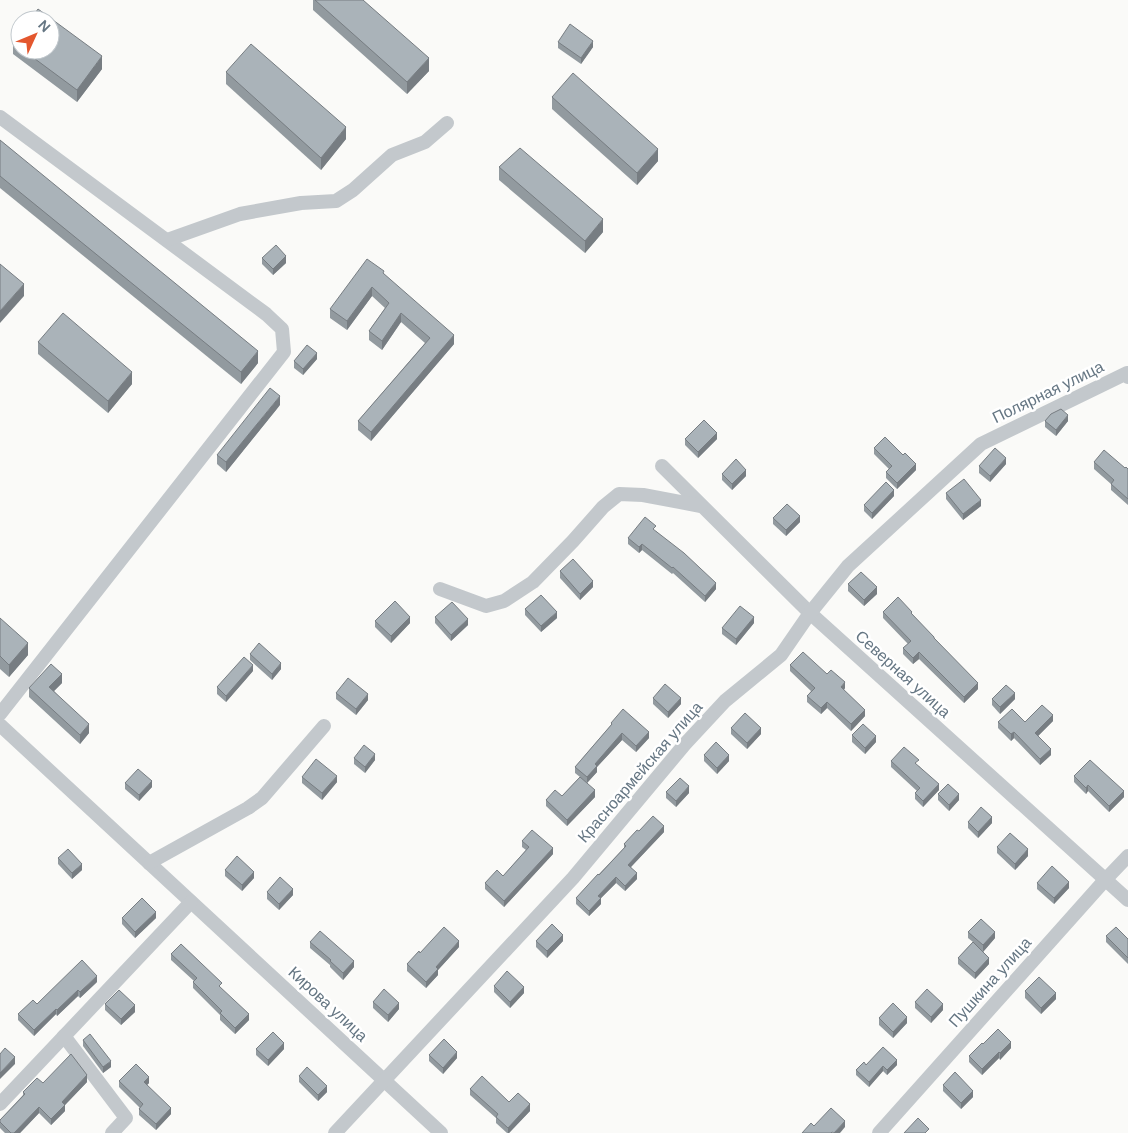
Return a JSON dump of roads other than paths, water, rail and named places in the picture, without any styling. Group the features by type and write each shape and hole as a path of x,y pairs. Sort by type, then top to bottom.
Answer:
{"street":[{"path":"0,117 266,314 282,329 284,352 0,723"},
{"path":"166,240 240,214 301,203 336,202 392,154 425,142 446,124"},
{"name":"Полярная улица","path":"981,444 1127,373 1128,377"},
{"name":"Красноармейская улица","path":"335,1133 573,878 685,744 725,701 781,655 848,566 981,444"},
{"name":"Северная улица","path":"662,466 810,614 1128,900"},
{"path":"440,589 486,606 504,600 533,582 603,507 619,494 643,495 701,506"},
{"name":"Кирова улица","path":"0,723 440,1133"},
{"path":"149,862 248,808 262,798 324,726"},
{"name":"Пушкина улица","path":"879,1133 1128,856"},
{"path":"0,1104 191,902"},
{"path":"64,1036 126,1118 112,1133"}]}
